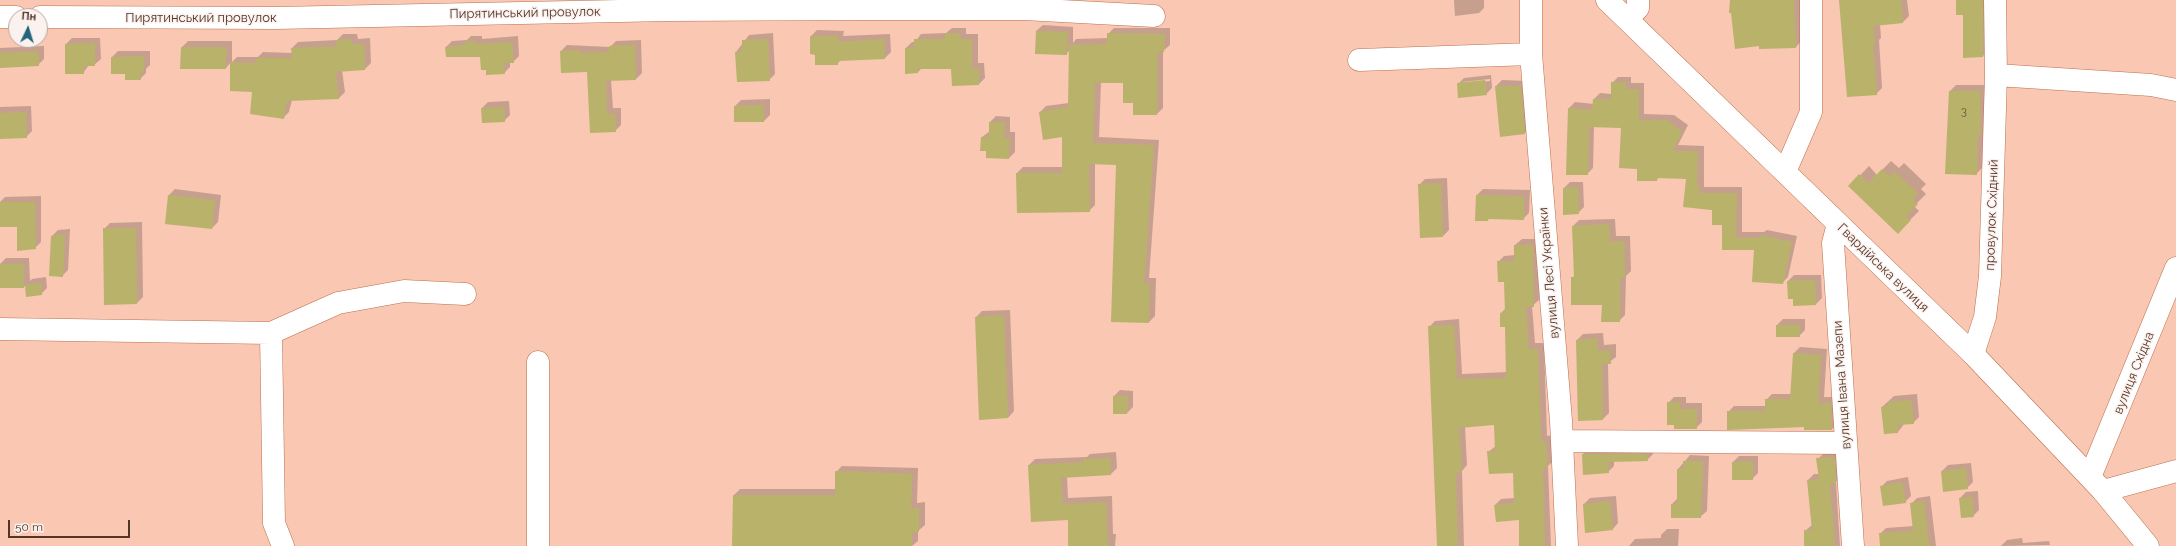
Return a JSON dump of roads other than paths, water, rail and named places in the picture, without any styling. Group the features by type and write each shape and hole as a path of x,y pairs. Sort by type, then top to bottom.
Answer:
{"street":[{"name":"вулиця Лесі Українки","path":"1531,0 1531,54 1562,441 1567,546"},
{"name":"Гвардійська вулиця","path":"1607,0 1973,354 2097,484 2148,546"},
{"path":"1627,19 1638,8 1638,0"},
{"path":"1785,172 1811,112 1811,0"},
{"name":"провулок Східний","path":"1973,354 1985,317 1990,276 1996,75 1996,0"},
{"name":"Пирятинський провулок","path":"48,17 277,9 488,7 669,10 868,5 1026,5 1154,16"},
{"path":"1359,60 1531,54"},
{"path":"1996,75 2150,85 2176,90"},
{"name":"вулиця Івана Мазепи","path":"1838,224 1832,243 1853,546"},
{"name":"вулиця Східна","path":"2097,484 2176,268"},
{"path":"0,329 271,333 338,303 404,291 466,294"},
{"path":"271,333 274,523 283,546"},
{"path":"538,362 538,546"},
{"path":"1562,441 1846,443"},
{"path":"2097,484 2176,471"}]}
